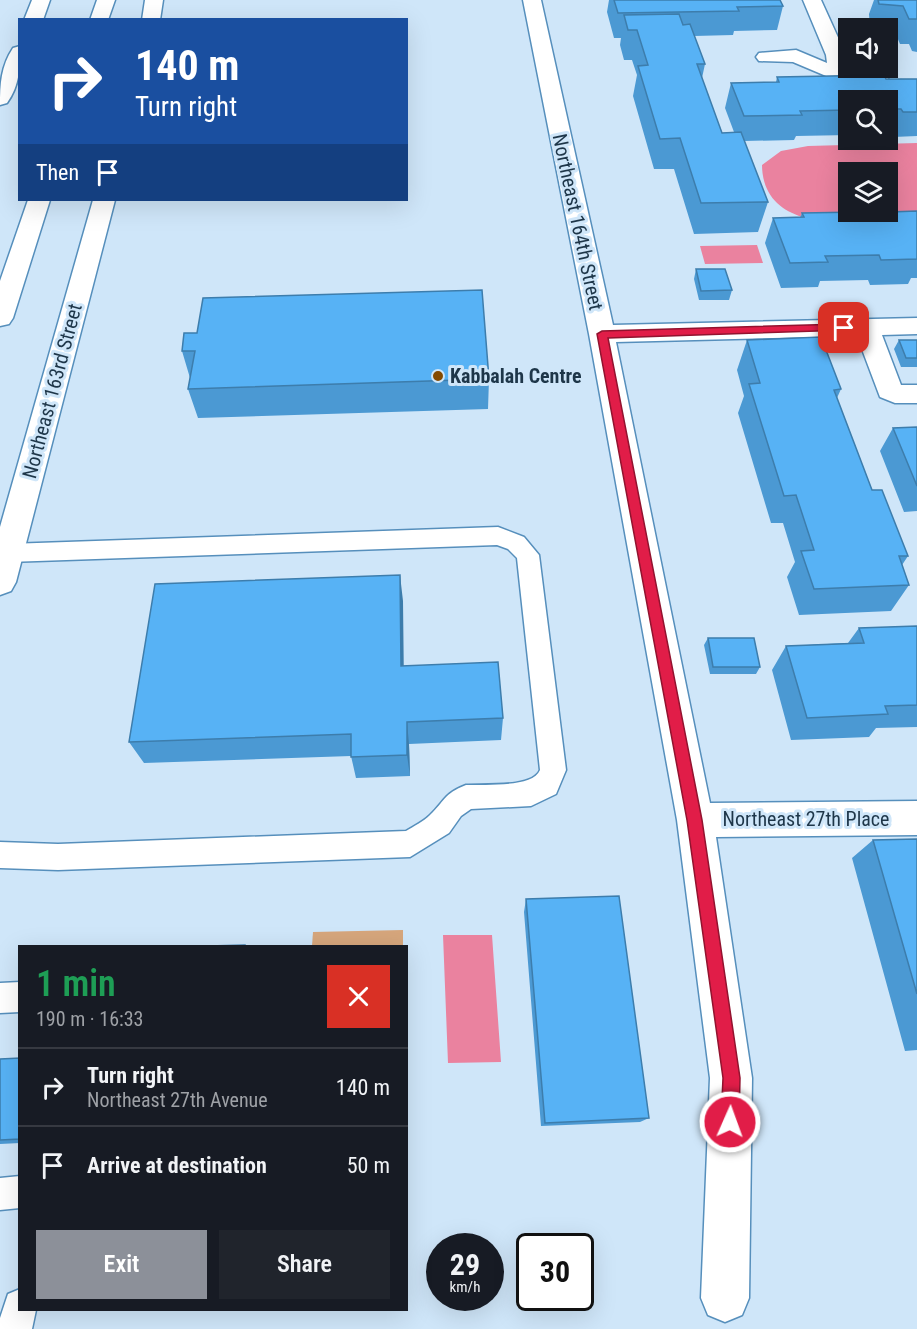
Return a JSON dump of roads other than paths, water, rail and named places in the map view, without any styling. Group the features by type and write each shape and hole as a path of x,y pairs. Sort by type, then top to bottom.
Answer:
{"street":[{"path":"34,18 41,0"},
{"path":"100,18 106,0"},
{"path":"151,18 154,0"},
{"name":"Northeast 164th Street","path":"532,0 602,334 695,820 731,1078 725,1298"},
{"path":"812,0 836,55 838,75"},
{"path":"766,57 796,56 838,75"},
{"path":"0,99 18,57"},
{"path":"0,318 39,201"},
{"name":"Northeast 163rd Street","path":"0,582 104,201"},
{"path":"602,334 917,326"},
{"path":"866,327 890,390 895,394 917,394"},
{"name":"Northeast 27th Place","path":"695,820 917,818"}],"lane":[{"path":"0,855 58,857 410,844 440,824 452,807 466,797 531,794 547,785 553,770 528,555 516,543 498,536 8,553"},
{"path":"0,998 18,997"},
{"path":"0,1194 18,1192"},
{"path":"15,1329 19,1311"}],"place":[{"name":"Kabbalah Centre","path":"438,376"}]}
